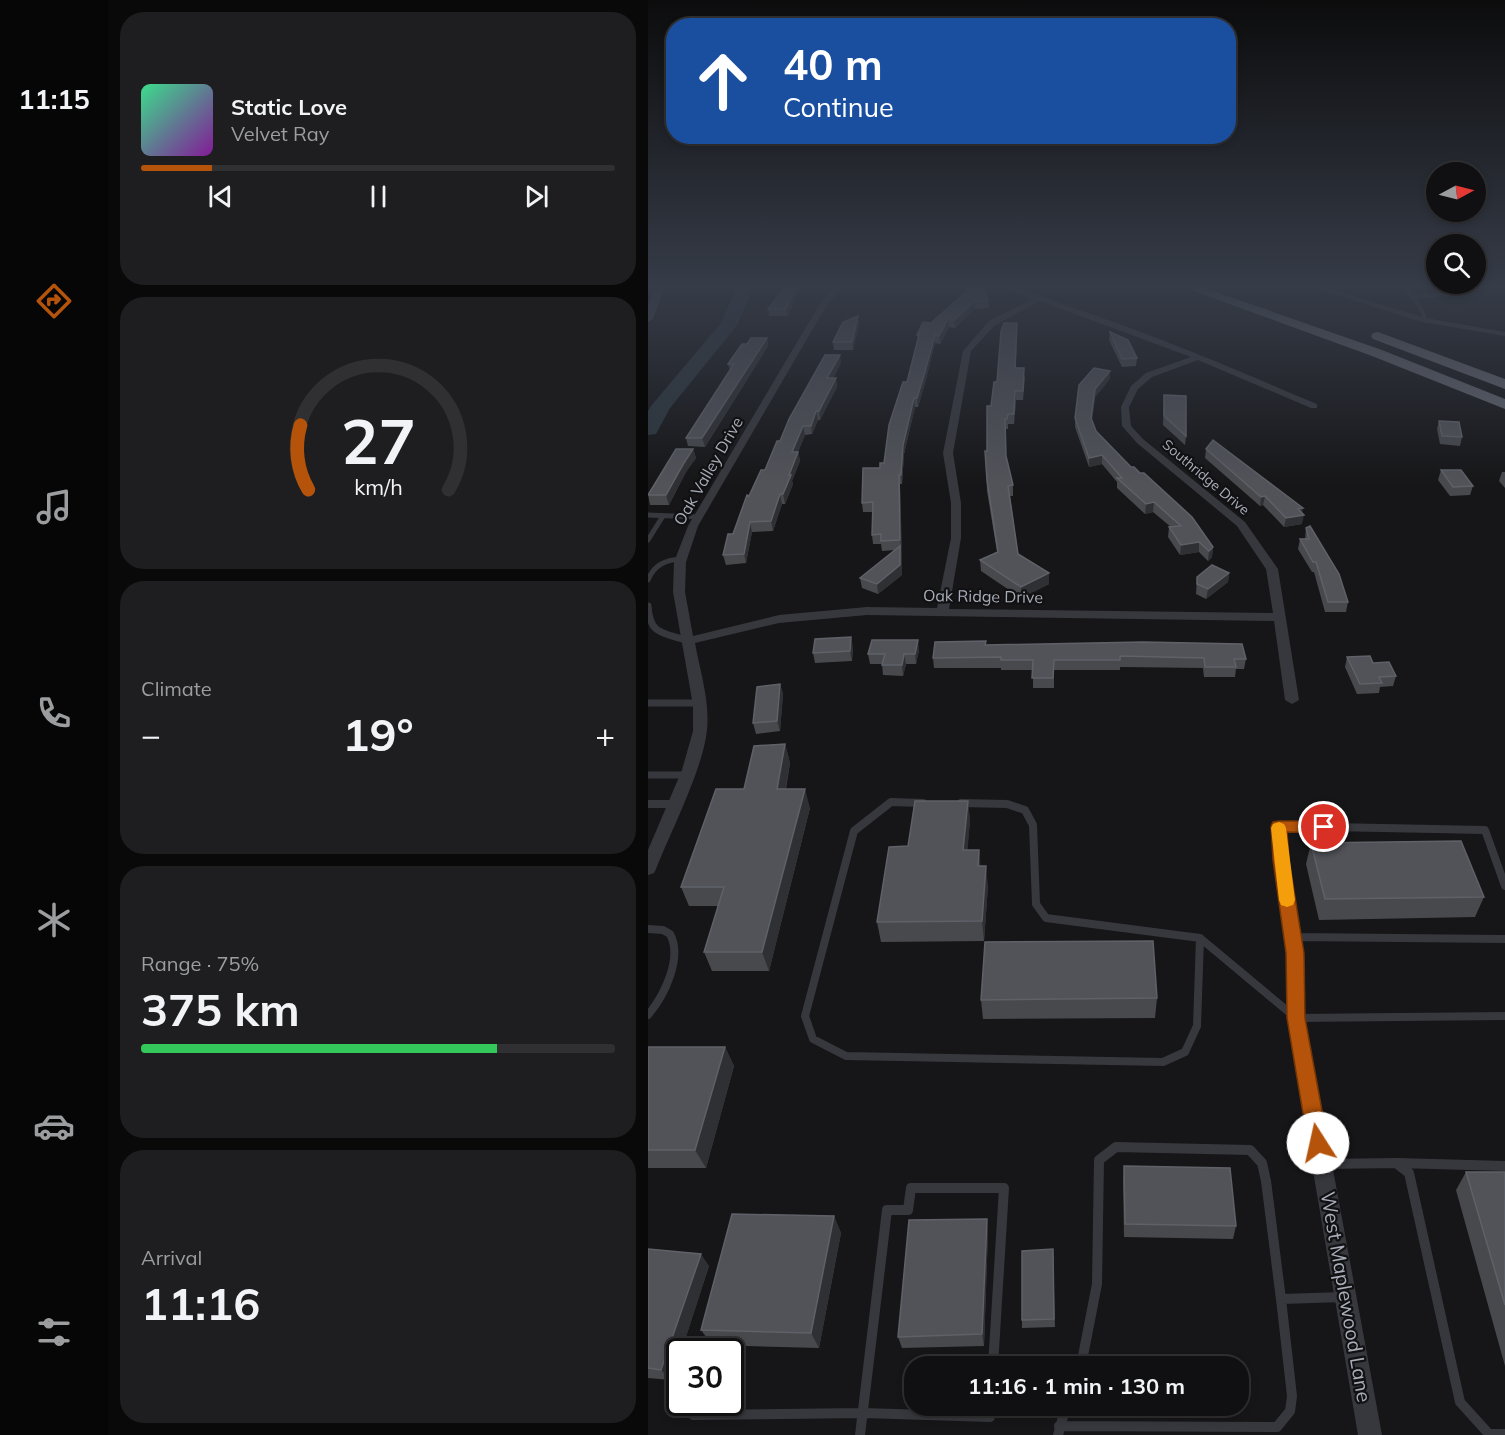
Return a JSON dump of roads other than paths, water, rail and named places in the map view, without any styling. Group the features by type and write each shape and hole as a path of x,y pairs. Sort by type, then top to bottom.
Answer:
{"highway":[{"path":"1370,351 1505,404"},
{"path":"1417,351 1505,384"}],"street":[{"name":"Oak Valley Drive","path":"648,869 686,776 700,731 700,703 679,592 681,559 698,517 796,351"},
{"path":"942,612 956,538 956,503 948,453 967,351"},
{"path":"1184,351 1314,406"},
{"name":"Southridge Drive","path":"1200,357 1149,375 1134,388 1125,407 1126,426 1140,441 1241,524 1272,570 1292,700"},
{"name":"Oak Ridge Drive","path":"688,641 779,619 867,611 1281,617"},
{"name":"West Maplewood Lane","path":"1296,1018 1370,1435"}],"lane":[{"path":"648,516 698,517"},
{"path":"648,540 663,516"},
{"path":"648,580 651,572 659,564 667,560 681,559"},
{"path":"648,606 649,621 654,629 688,641"},
{"path":"648,703 700,703"},
{"path":"648,775 686,776"},
{"path":"937,803 891,802 854,831 805,1016 813,1039 846,1056 1163,1062 1185,1052 1197,1026 1200,938"},
{"path":"949,803 1007,804 1025,810 1033,825 1036,904 1046,918 1200,938 1296,1018 1505,1016"},
{"path":"648,804 675,804"},
{"path":"1296,1018 1295,953 1281,860 1279,826 1485,830 1505,886"},
{"path":"648,929 663,929 671,934 677,950 660,1000 648,1015"},
{"path":"1293,937 1505,939"},
{"path":"1063,1416 1058,1431 1277,1427 1290,1411 1292,1396 1266,1181 1262,1163 1250,1150 1116,1147 1099,1160 1097,1284 1083,1356"},
{"path":"1322,1164 1396,1163 1505,1166"},
{"path":"1396,1163 1409,1173 1460,1402 1489,1434 1505,1434"},
{"path":"860,1435 887,1210 908,1210 911,1188 1004,1188 994,1356"},
{"path":"1281,1299 1346,1296"},
{"path":"744,1414 904,1414"},
{"path":"958,1416 990,1416"}],"waterway":[{"path":"648,429 661,406 707,351"}]}
